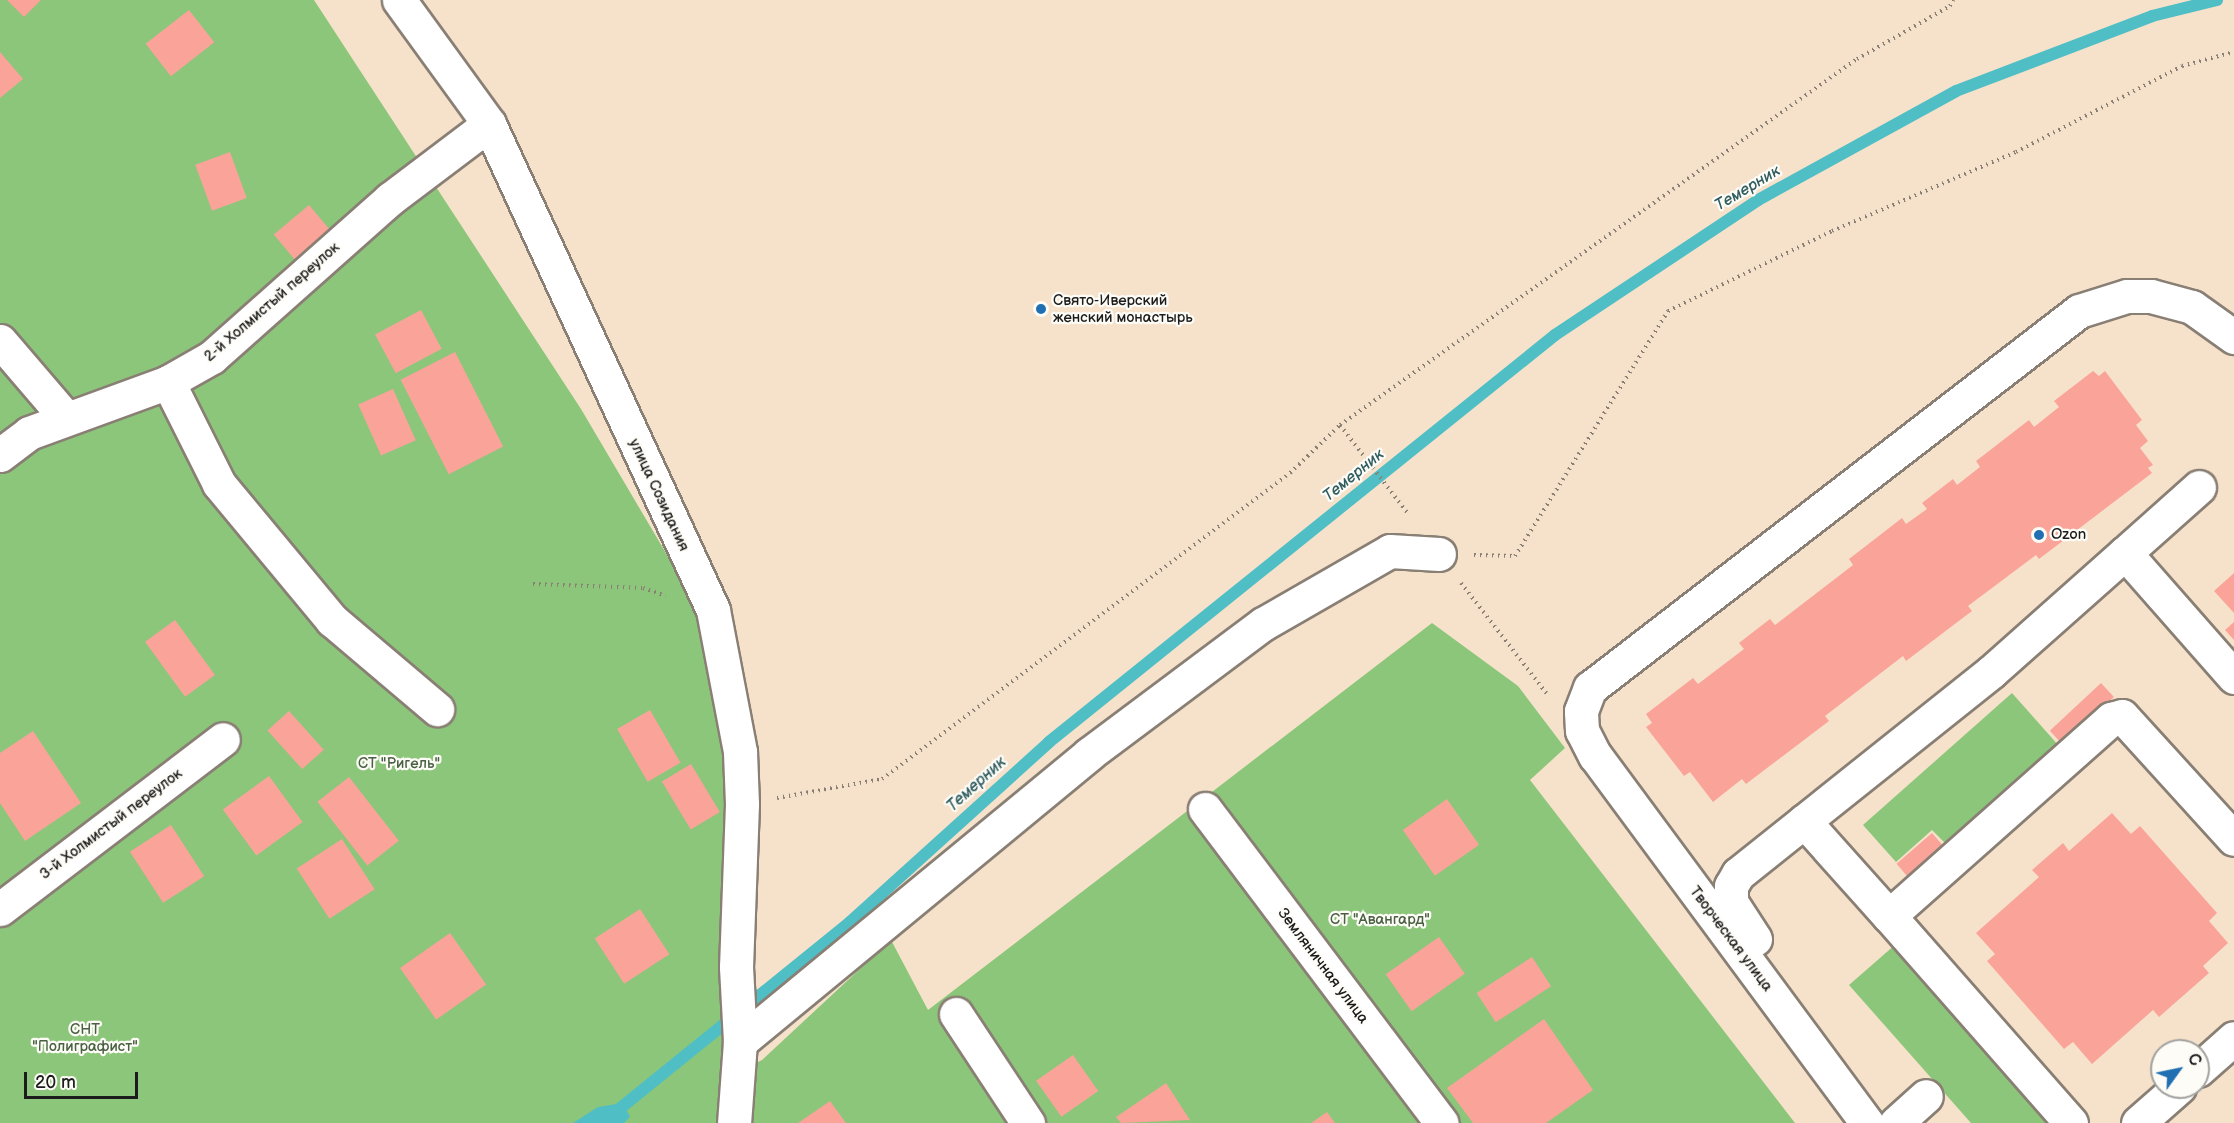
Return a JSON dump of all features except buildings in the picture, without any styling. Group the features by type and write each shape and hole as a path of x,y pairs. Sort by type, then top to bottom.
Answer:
{"street":[{"name":"улица Созидания","path":"399,0 489,124 713,610 740,752 742,804 736,967 740,1042 734,1123"},
{"name":"2-й Холмистый переулок","path":"0,455 29,433 168,382 212,357 390,199 489,124"},
{"path":"1567,706 2079,311 2127,296 2151,296 2192,307 2234,337"},
{"path":"0,341 66,418"},
{"path":"168,382 226,493 332,620 436,709"},
{"path":"1887,1123 1731,902 1731,886 1738,874 1991,672 2199,487"},
{"path":"740,1042 1089,754 1263,624 1390,551 1439,554"},
{"path":"2125,553 2234,677"},
{"name":"Творческая улица","path":"1567,706 1595,756 1867,1123"},
{"path":"1889,916 2111,720 2122,716 2234,839"},
{"name":"3-й Холмистый переулок","path":"0,909 223,740"},
{"name":"Земляничная улица","path":"1204,809 1442,1123"},
{"path":"1804,821 2072,1123"},
{"path":"956,1014 1028,1123"},
{"path":"2210,1059 2234,1038"},
{"path":"1896,1123 1926,1096"},
{"path":"2138,1123 2165,1099"}],"path":[{"path":"742,804 882,779 1290,473 1340,425 1857,59 1950,6 1953,0"},
{"path":"1439,554 1515,556 1668,311 1832,231 2016,152 2182,66 2234,52"},
{"path":"1340,425 1395,497"},
{"path":"1439,554 1567,706"},
{"path":"533,584 643,588 713,610"}],"green space":[{"name":"СТ \"Ригель\"","path":"0,0 314,0 581,409 706,621 742,804 738,1072 762,1060 891,940 928,1010 1432,623 1518,686 1565,748 1530,780 1795,1123 0,1123"},
{"path":"2012,693 2059,746 1947,845 1932,830 1896,862 1863,825"},
{"path":"1896,944 2053,1123 1971,1123 1849,985"}],"water":[{"path":"623,1103 630,1117 624,1123 573,1123 598,1107"}],"waterway":[{"name":"Темерник","path":"602,1123 849,923 1049,742 1555,335 1758,200 1956,91 2152,16 2217,0"}],"place":[{"name":"Свято-Иверский женский монастырь","path":"1041,309"},
{"name":"Ozon","path":"2039,535"}],"park label":[{"name":"СТ \"Авангард\"","path":"1380,920"},
{"name":"СНТ \"Полиграфист\"","path":"85,1038"}]}
